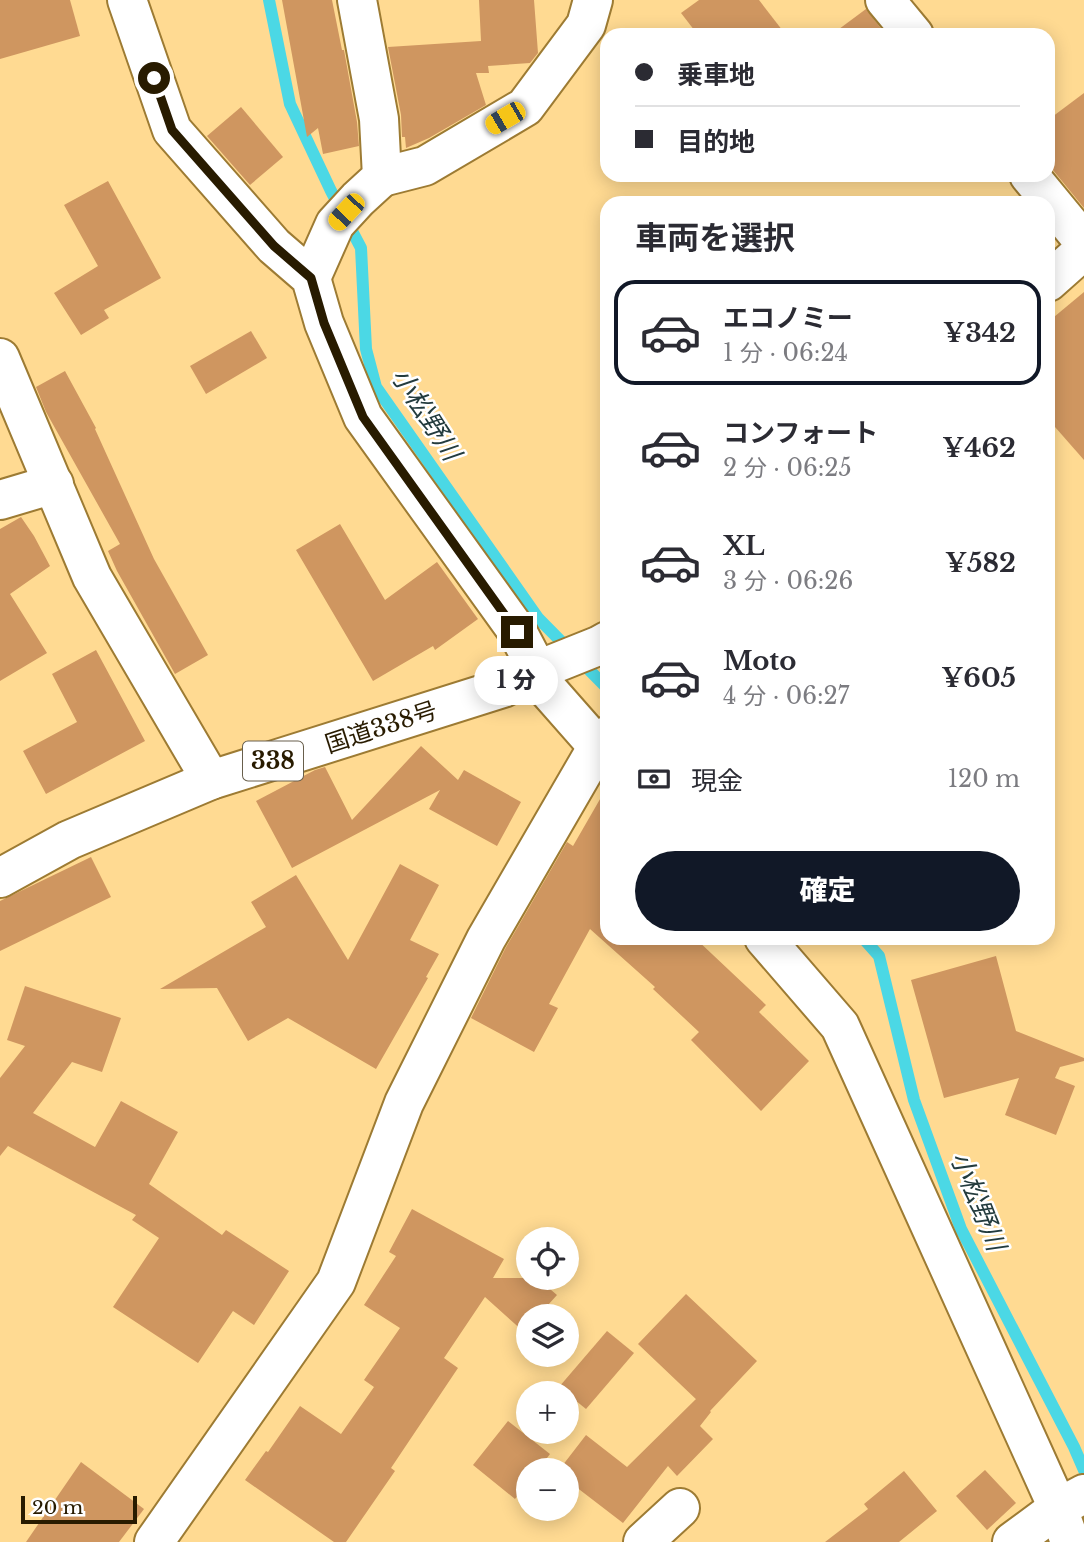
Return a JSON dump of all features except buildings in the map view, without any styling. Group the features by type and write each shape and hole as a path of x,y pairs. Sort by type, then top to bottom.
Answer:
{"main road":[{"path":"127,0 172,130 274,246 311,278 324,323 363,417 517,632 546,667 548,690 600,743"},
{"path":"311,278 358,200 379,118 357,0"},
{"path":"358,200 425,166 524,107 586,25 593,0"},
{"path":"885,0 908,28"},
{"path":"1035,182 1046,196"},
{"path":"1055,207 1084,242"},
{"path":"1055,276 1084,250"},
{"path":"0,358 92,577 211,780"},
{"path":"0,500 54,484"},
{"name":"国道338号","path":"0,878 69,840 211,780 503,688 600,645"},
{"path":"153,1542 336,1282 404,1103 486,939 600,754"},
{"path":"770,945 840,1026 1071,1511 1012,1542"},
{"path":"643,1542 680,1508"}],"waterway":[{"name":"小松野川","path":"269,0 290,104 361,248 366,349 376,387 538,618 600,681"},
{"name":"小松野川","path":"869,945 879,956 914,1100 961,1229 1084,1470"}],"route":[{"path":"154,78 172,130 274,246 311,278 324,323 363,417 517,632"}]}
